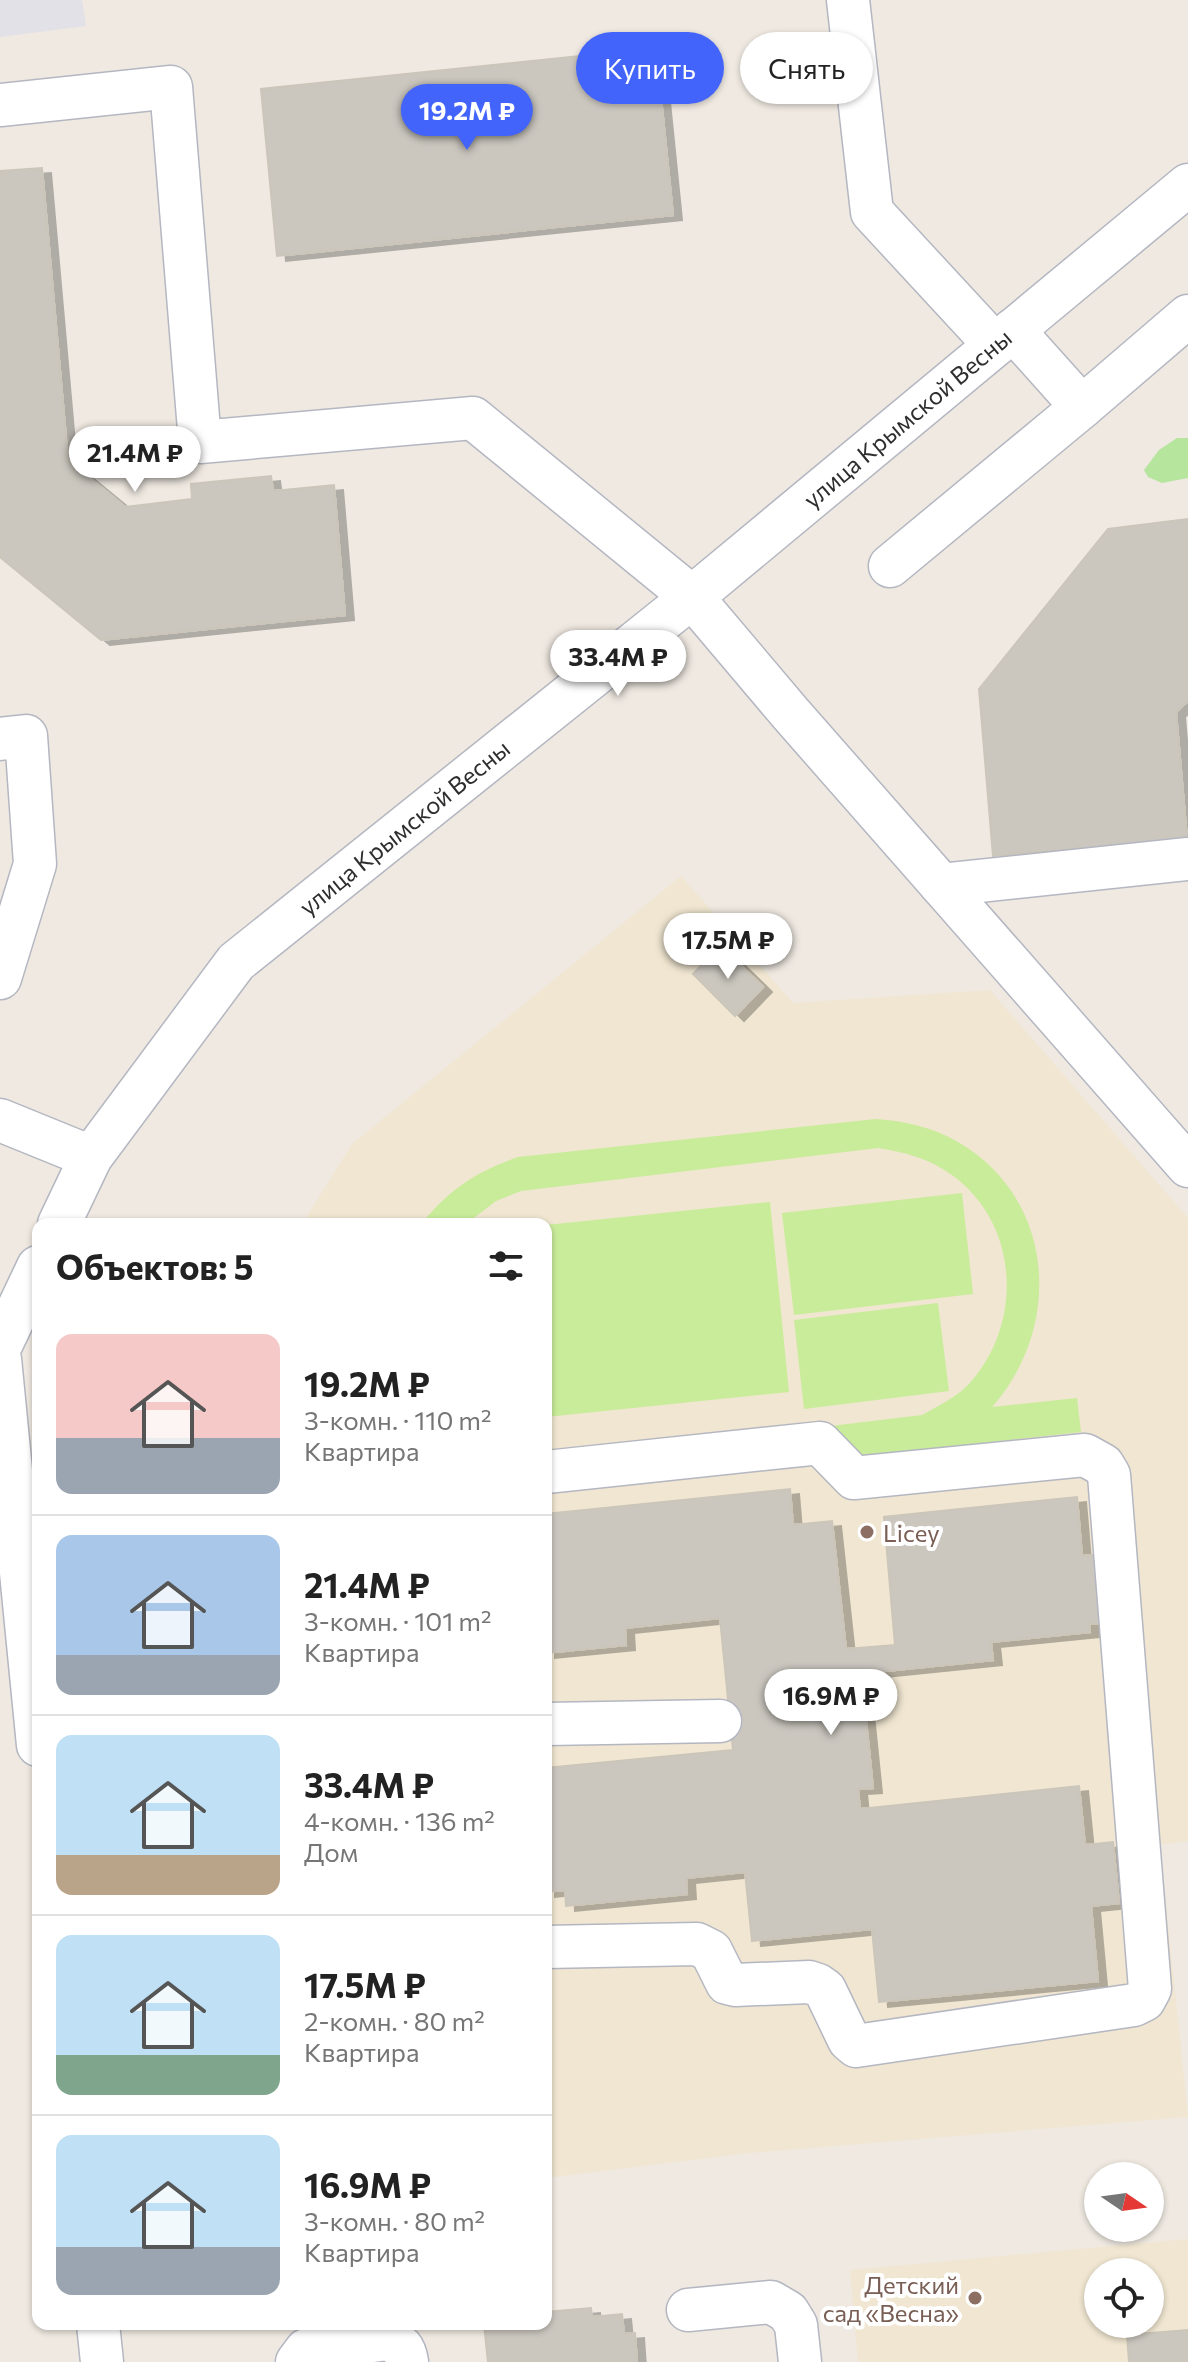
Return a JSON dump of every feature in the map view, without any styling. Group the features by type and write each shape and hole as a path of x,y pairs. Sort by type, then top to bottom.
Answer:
{"street":[{"path":"848,0 872,212 1082,407"},
{"path":"0,105 171,87 200,442 473,418 692,597 1188,1166"},
{"name":"улица Крымской Весны","path":"62,1218 91,1157 236,962 692,597 1188,185"},
{"path":"890,566 1188,316"},
{"path":"0,739 26,736 35,864 0,978"},
{"path":"941,885 1188,859"},
{"path":"0,1120 91,1157"},
{"path":"0,1347 32,1280"},
{"path":"0,1359 32,1684"},
{"path":"552,1471 820,1443 854,1478 1085,1455 1103,1465 1109,1475 1150,1989 1144,2000 1134,2005 856,2046 849,2040 825,1990 809,1982 727,1983 711,1951 697,1944 552,1947"},
{"path":"552,1724 720,1721"},
{"path":"688,2310 771,2302 788,2312 796,2325 800,2362"},
{"path":"99,2330 102,2362"},
{"path":"297,2362 306,2350 387,2339 399,2343 405,2350 407,2362"}],"shaded area":[{"path":"0,0 82,0 86,26 0,37"},
{"name":"Licey","path":"681,876 793,1003 990,990 1188,1218 1188,1841 1160,1845 1188,2117 749,2153 552,2177 552,1218 306,1218 352,1144"},
{"name":"Детский сад «Весна»","path":"1188,2239 1188,2362 858,2362 850,2270"}],"green space":[{"path":"1177,438 1188,438 1188,478 1162,483 1148,477 1144,470 1159,450"},
{"path":"876,1119 938,1132 991,1166 1015,1196 1031,1230 1038,1266 1038,1303 1030,1340 1015,1375 992,1407 1077,1398 1081,1432 552,1491 552,1459 922,1415 958,1394 986,1361 999,1334 1005,1305 1006,1276 1002,1247 991,1220 975,1196 944,1169 917,1157 878,1148 521,1191 496,1201 474,1218 426,1218 464,1183 518,1157"},
{"path":"962,1193 973,1294 794,1315 782,1213"},
{"path":"770,1202 789,1392 552,1416 552,1224"},
{"path":"938,1303 949,1391 804,1409 794,1320"}],"building":[{"path":"576,56 576,104 662,104 673,215 277,256 261,89"},
{"path":"42,168 68,460 125,507 192,499 191,484 271,476 273,491 334,485 345,615 101,640 0,557 0,171"},
{"path":"1188,519 1188,701 1176,712 1187,839 993,856 979,689 1108,529"},
{"path":"720,945 763,987 735,1016 693,974"},
{"path":"790,1489 793,1525 832,1521 846,1649 895,1645 884,1517 1077,1497 1082,1556 1103,1554 1110,1622 1089,1624 1090,1632 991,1642 993,1660 847,1675 850,1701 864,1700 873,1788 858,1789 860,1809 1079,1786 1085,1845 1113,1842 1119,1903 1091,1906 1098,1981 879,2002 872,1929 752,1941 745,1872 686,1878 687,1894 566,1906 565,1890 552,1891 552,1767 733,1750 720,1618 625,1628 626,1645 552,1652 552,1513"},
{"path":"591,2308 592,2317 622,2314 624,2334 635,2333 637,2362 488,2362 485,2330 552,2330 552,2311"},
{"path":"1188,2330 1188,2362 1129,2362 1127,2338 1164,2338 1164,2332"}],"place":[{"name":"Licey","path":"867,1532"},
{"name":"Детский сад «Весна»","path":"975,2298"}]}
